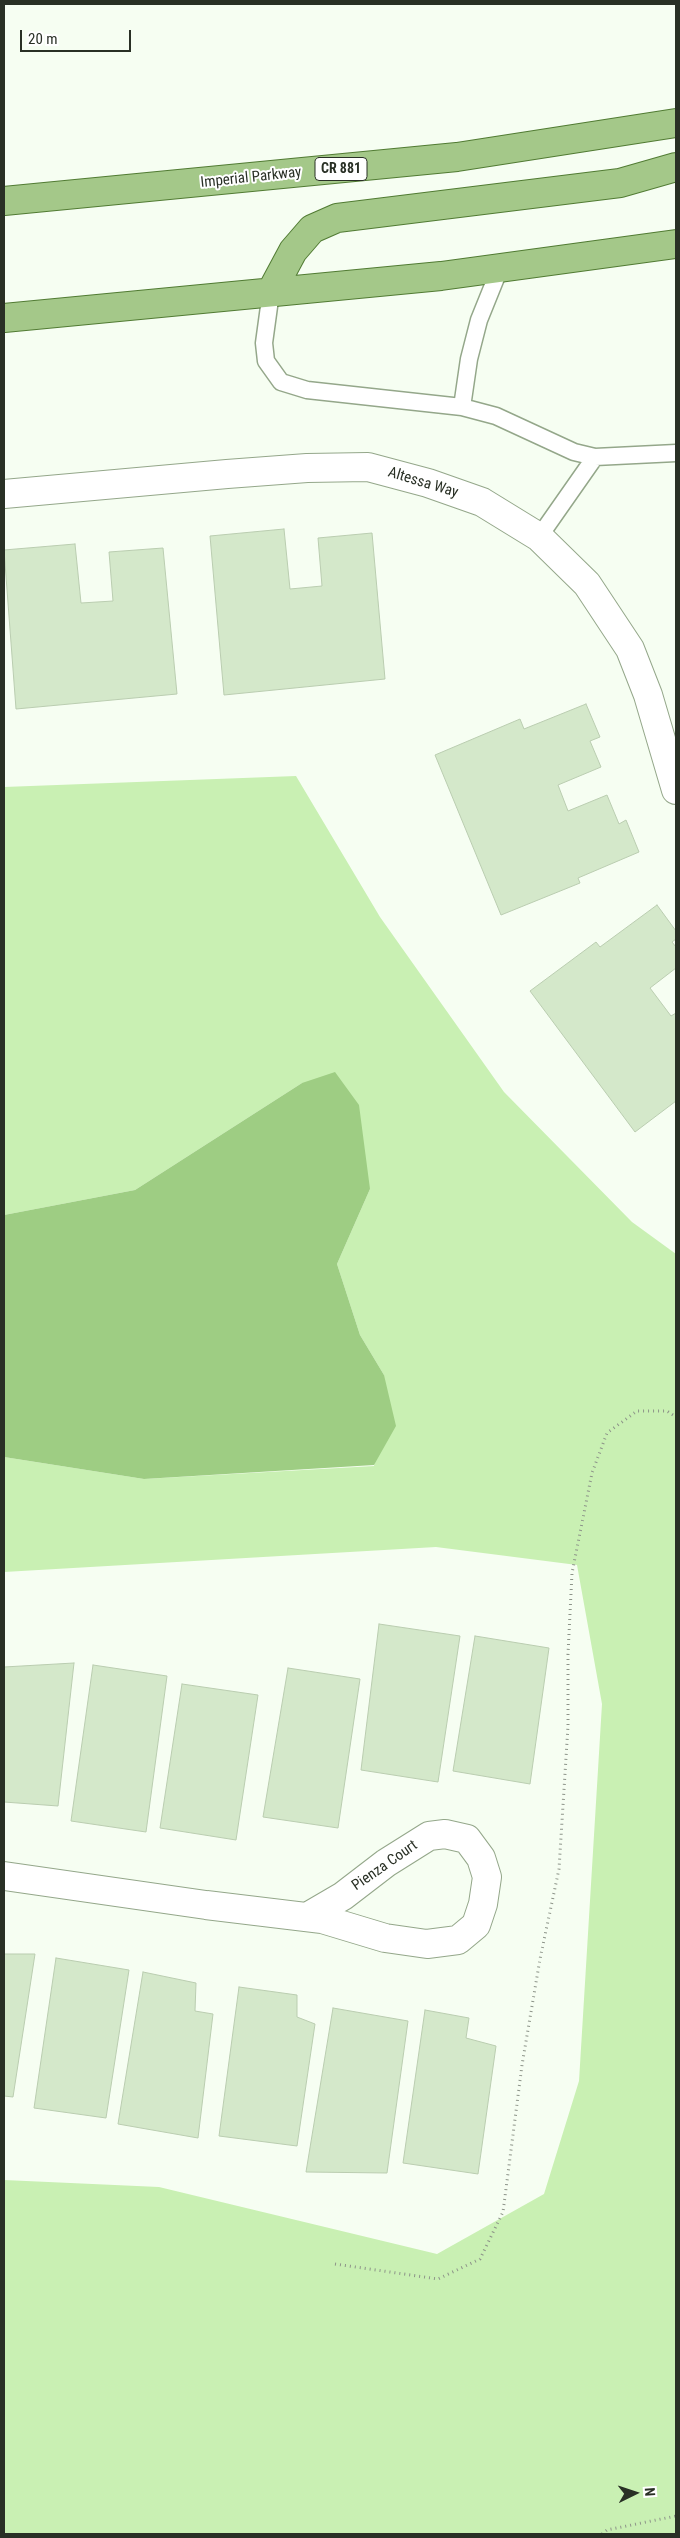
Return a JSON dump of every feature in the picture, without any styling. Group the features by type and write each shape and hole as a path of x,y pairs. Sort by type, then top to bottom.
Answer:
{"main road":[{"name":"Imperial Parkway","path":"4,201 457,157 676,123"},
{"path":"271,292 293,251 312,229 336,218 620,183 676,166"},
{"path":"4,318 441,276 676,244"}],"street":[{"name":"Altessa Way","path":"4,494 307,468 368,467 428,483 482,502 539,537 587,584 630,649 648,695 676,790"},
{"name":"Pienza Court","path":"4,1876 206,1905 307,1917 322,1918 385,1938 427,1944 458,1940 476,1926 483,1904 487,1878 481,1858 466,1839 445,1834 429,1836 393,1858 343,1896 307,1917"}],"lane":[{"path":"462,406 469,359 479,320 500,268"},
{"path":"271,292 264,343 266,361 281,382 307,390 462,406 496,416 574,452 595,457 676,453"},
{"path":"539,537 595,457"}],"path":[{"path":"335,2264 369,2271 438,2278 480,2259 503,2212 538,1968 559,1869 568,1726 568,1654 572,1573 592,1473 607,1433 637,1412 667,1411 676,1417"},
{"path":"602,2534 607,2530 676,2516"}],"shaded area":[{"path":"296,776 380,917 504,1092 632,1222 676,1254 676,2534 4,2534 4,2180 159,2187 437,2254 544,2194 579,2081 602,1704 577,1565 436,1547 4,1572 4,1457 144,1479 374,1466 384,1375 360,1335 337,1264 370,1189 302,1083 135,1190 4,1215 4,787"},
{"path":"335,1072 359,1105 370,1189 337,1264 360,1335 384,1375 396,1426 374,1465 144,1479 4,1457 4,1215 135,1190 302,1083"}],"building":[{"path":"284,529 290,589 322,586 318,538 372,533 385,679 224,695 210,536"},
{"path":"75,544 81,603 113,601 109,552 163,548 177,694 16,709 4,550"},
{"path":"586,704 600,737 590,741 601,767 558,785 568,811 607,795 619,824 626,820 639,852 578,878 580,883 501,915 435,755 520,719 524,729"},
{"path":"657,905 676,931 676,939 672,942 676,947 676,968 650,988 671,1016 676,1013 676,1101 635,1132 530,991 596,942 600,947"},
{"path":"379,1624 460,1636 438,1782 361,1770"},
{"path":"475,1636 549,1648 530,1784 453,1771"},
{"path":"74,1663 58,1806 4,1802 4,1667"},
{"path":"93,1665 167,1676 146,1832 71,1821"},
{"path":"288,1668 360,1679 338,1828 263,1817"},
{"path":"182,1684 258,1695 236,1840 160,1828"},
{"path":"4,1954 35,1954 13,2097 4,2096"},
{"path":"56,1958 129,1970 106,2118 34,2108"},
{"path":"143,1972 196,1983 195,2011 213,2014 198,2138 118,2124"},
{"path":"239,1987 297,1995 297,2017 315,2024 297,2146 219,2136"},
{"path":"333,2008 408,2021 387,2173 306,2172"},
{"path":"425,2010 469,2018 466,2038 496,2046 478,2174 403,2163"}]}
